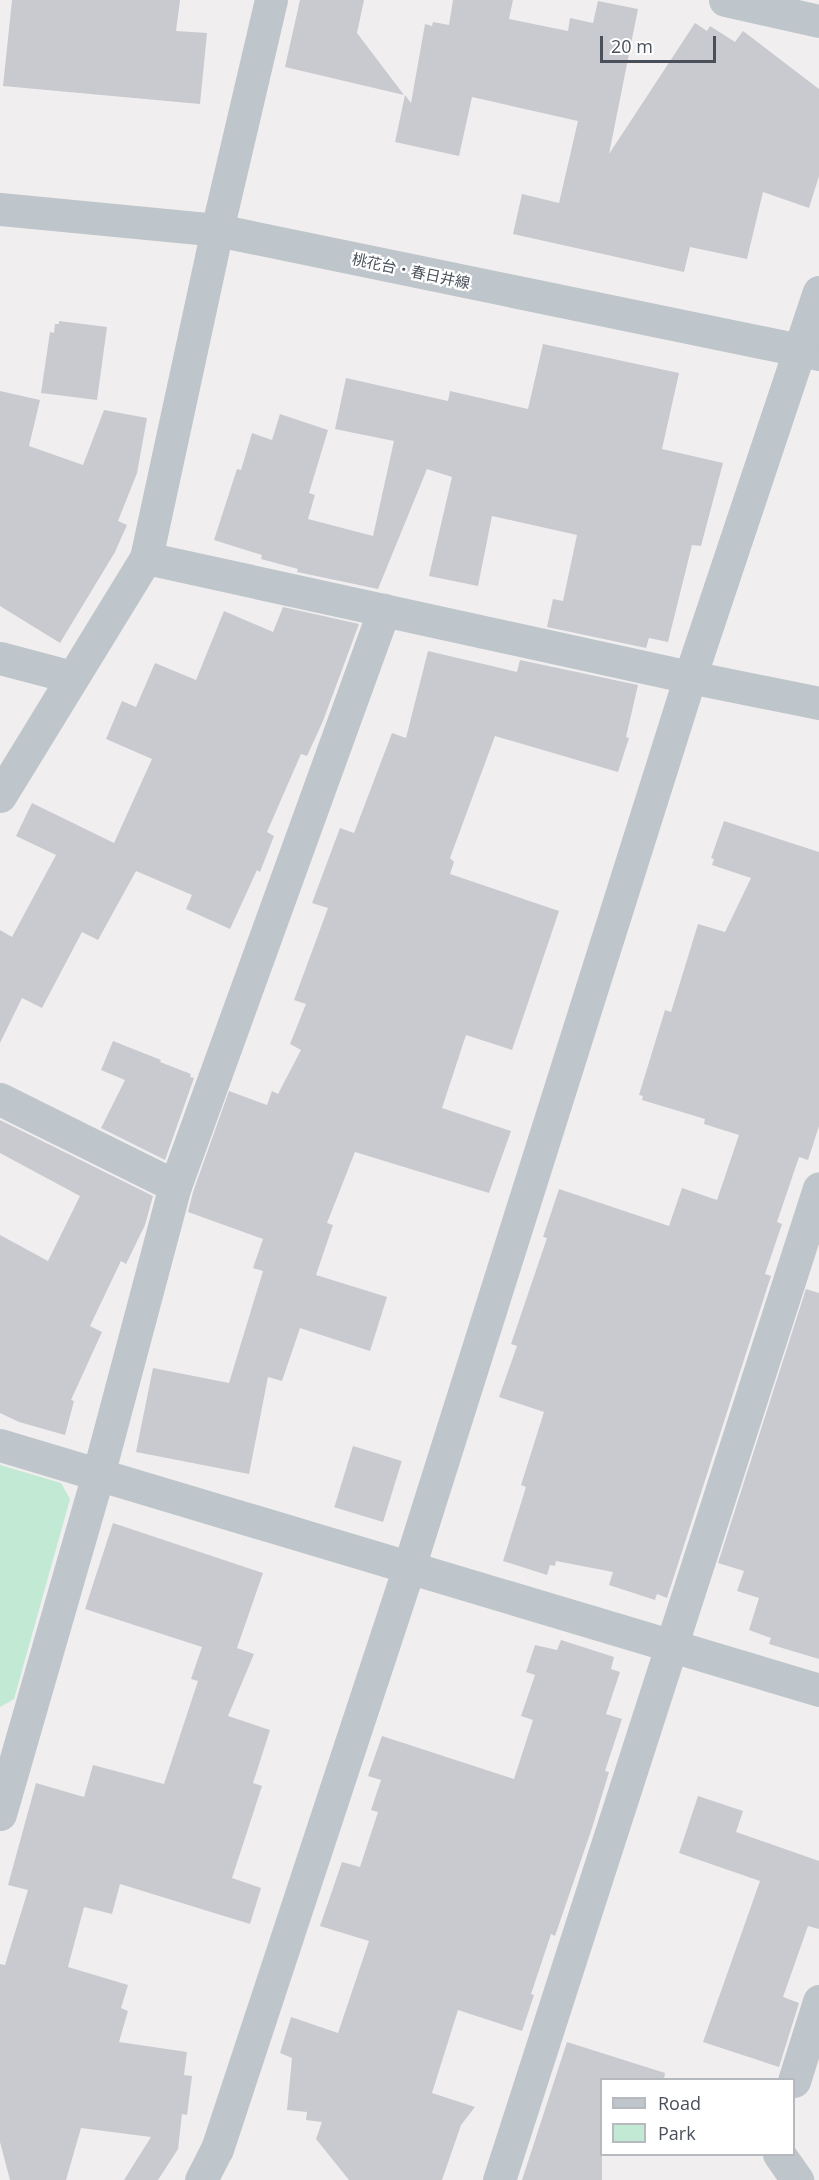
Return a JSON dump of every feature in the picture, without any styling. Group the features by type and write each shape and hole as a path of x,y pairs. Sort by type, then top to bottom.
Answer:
{"street":[{"path":"0,796 146,558 217,230 270,0"},
{"path":"725,0 819,21"},
{"name":"桃花台・春日井線","path":"0,209 217,230 810,352"},
{"path":"201,2180 217,2149 409,1567 690,677 810,352 819,292"},
{"path":"146,558 819,703"},
{"path":"0,1814 12,1725 98,1475 175,1186 384,610"},
{"path":"0,658 72,677"},
{"path":"0,1099 175,1186"},
{"path":"499,2180 669,1646 819,1188"},
{"path":"0,1445 819,1690"},
{"path":"795,2078 819,2001"},
{"path":"780,2156 797,2180"}],"green space":[{"path":"0,1465 61,1483 70,1499 14,1699 0,1707"}],"building":[{"path":"12,0 180,0 176,31 207,33 200,104 3,86"},
{"path":"300,0 364,0 357,33 404,95 285,67"},
{"path":"453,0 513,0 509,19 568,31 570,18 593,23 598,1 638,9 609,154 695,23 707,31 710,26 735,42 743,31 819,89 819,176 809,208 763,192 747,259 690,247 684,272 513,234 522,194 559,203 578,121 472,97 459,156 395,142 405,95 411,103 425,24 432,26 433,22 449,25"},
{"path":"59,321 107,327 97,400 41,393 50,332 54,333 55,324 59,324"},
{"path":"543,344 679,373 662,449 723,463 701,546 692,545 668,642 649,638 646,648 547,627 553,599 563,601 577,535 492,516 478,586 429,576 452,477 427,469 378,589 297,572 298,569 261,559 262,555 214,540 237,469 241,470 252,433 272,440 280,414 328,430 309,493 315,495 308,519 373,536 394,441 335,429 346,378 448,401 450,391 528,409"},
{"path":"0,391 40,400 29,446 83,465 104,410 147,418 137,473 118,521 127,525 115,552 60,643 0,606"},
{"path":"283,607 359,624 323,721 307,756 301,754 267,832 274,836 260,872 257,870 230,929 186,909 192,895 136,871 98,940 82,932 42,1008 22,998 0,1043 0,930 12,937 56,855 16,836 32,803 114,843 152,759 106,739 122,701 136,707 155,663 196,680 224,611 273,632"},
{"path":"428,651 517,672 520,660 638,685 626,737 629,738 618,772 495,736 450,858 454,862 450,874 559,911 512,1050 466,1035 442,1108 511,1131 489,1193 355,1152 327,1223 333,1225 316,1275 387,1297 370,1351 300,1328 282,1381 268,1377 249,1474 136,1452 153,1368 229,1383 263,1271 253,1268 263,1239 188,1212 193,1192 229,1091 267,1105 272,1091 278,1094 301,1050 290,1044 306,1004 294,1000 328,908 312,903 340,828 354,833 392,733 406,738"},
{"path":"724,821 819,852 819,1126 808,1160 799,1157 777,1222 782,1224 765,1274 771,1276 667,1598 657,1594 655,1600 609,1585 613,1572 556,1561 555,1566 550,1565 547,1575 503,1561 526,1487 521,1485 544,1412 499,1397 517,1346 511,1344 547,1238 543,1237 559,1189 669,1226 682,1188 717,1200 739,1135 704,1124 705,1119 642,1100 643,1096 639,1095 665,1010 671,1012 698,924 725,932 751,878 712,865 714,859 711,858"},
{"path":"113,1041 161,1060 160,1062 191,1074 190,1077 194,1078 165,1160 101,1128 125,1080 101,1070"},
{"path":"0,1120 153,1196 145,1225 126,1264 121,1261 90,1326 102,1332 71,1400 74,1401 65,1435 19,1422 0,1413 0,1235 48,1261 80,1196 0,1153"},
{"path":"806,1289 819,1293 819,1659 769,1644 771,1638 749,1630 759,1598 737,1591 744,1571 718,1563"},
{"path":"353,1446 402,1461 383,1522 334,1507"},
{"path":"113,1523 263,1573 237,1648 254,1654 228,1716 270,1730 253,1783 262,1786 232,1878 261,1888 250,1924 120,1884 112,1914 84,1907 68,1967 128,1985 121,2008 128,2011 119,2042 187,2052 184,2075 192,2076 187,2115 182,2114 178,2149 158,2180 124,2180 151,2137 81,2128 66,2180 10,2180 0,2142 0,1964 5,1965 28,1890 8,1885 36,1783 84,1797 93,1765 164,1784 198,1681 191,1679 202,1647 85,1609"},
{"path":"561,1640 614,1657 611,1669 620,1672 606,1714 622,1719 605,1771 609,1772 593,1825 555,1936 551,1934 531,1994 534,1995 522,2031 458,2010 432,2093 475,2107 461,2125 442,2180 349,2180 316,2139 322,2122 306,2120 307,2112 287,2110 292,2058 280,2053 291,2017 338,2033 369,1941 320,1926 342,1862 360,1867 378,1812 371,1810 381,1780 368,1776 382,1736 514,1779 533,1720 521,1716 535,1675 526,1672 535,1645 557,1650"},
{"path":"698,1796 743,1811 736,1832 819,1861 819,1929 808,1926 783,1997 799,2003 779,2067 703,2042 760,1881 679,1853"},
{"path":"567,2042 665,2073 664,2078 600,2078 602,2180 522,2180"}]}
